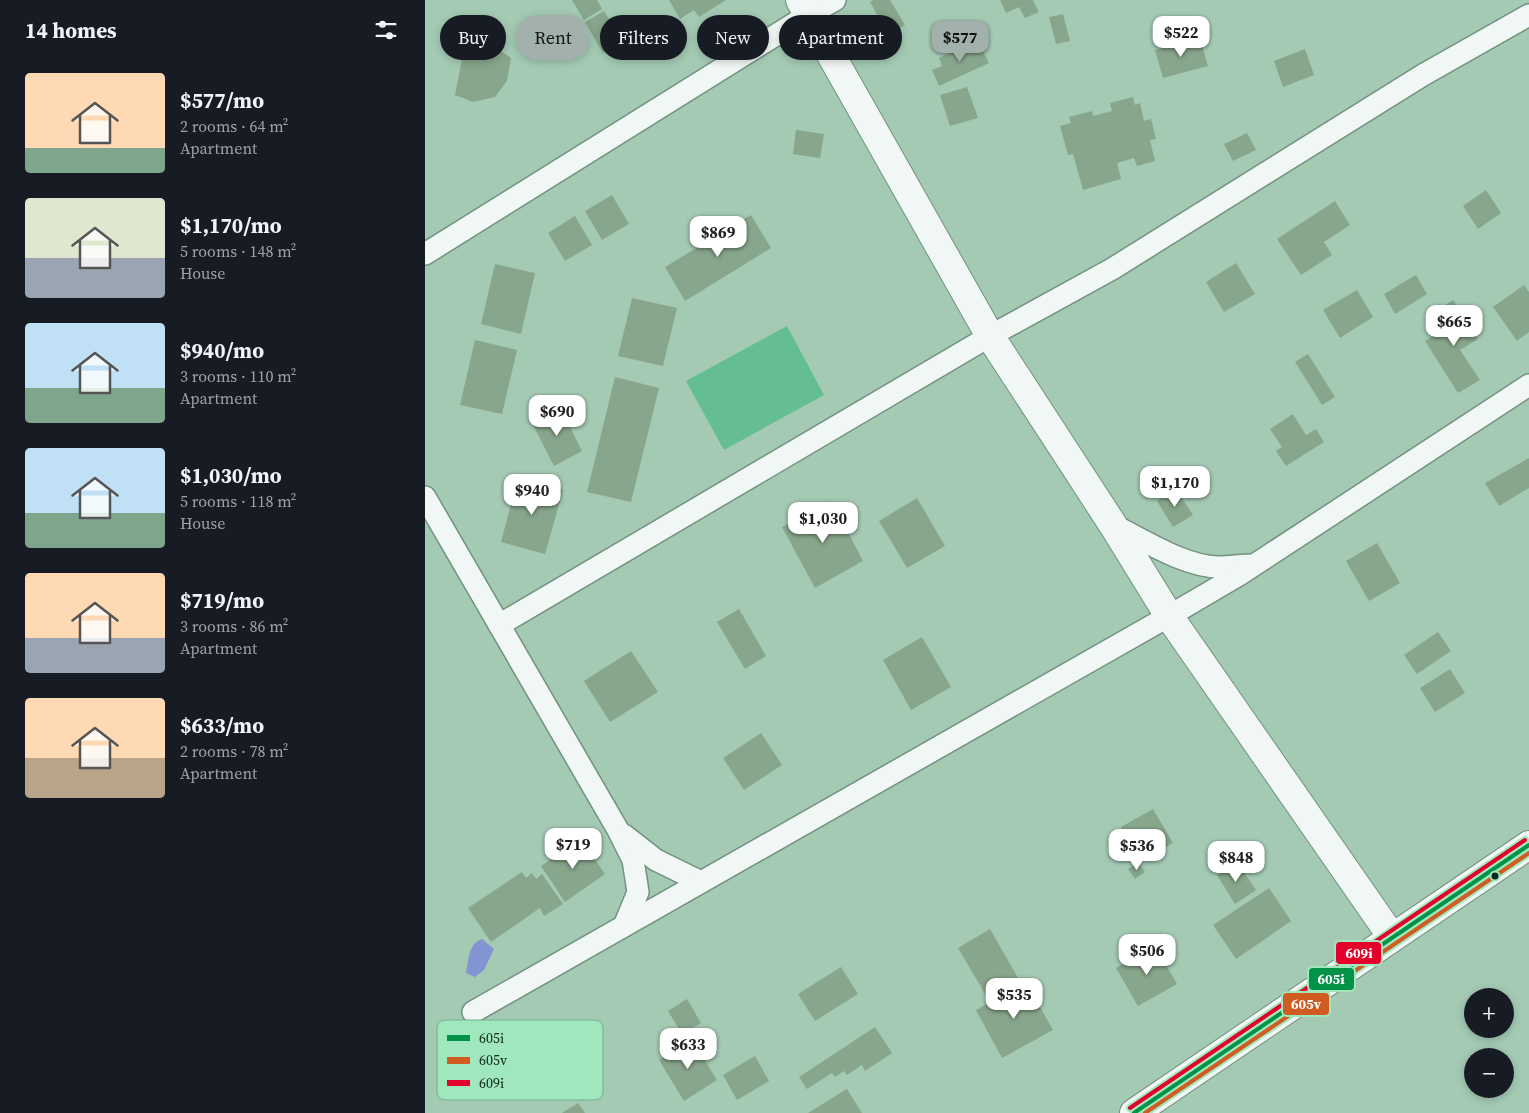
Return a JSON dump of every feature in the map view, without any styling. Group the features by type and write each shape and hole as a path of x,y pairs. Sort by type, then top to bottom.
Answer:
{"street":[{"path":"425,254 804,7 835,0"},
{"path":"804,7 990,336 1113,525 1169,616 1392,937"},
{"path":"499,625 990,336 1112,269 1423,75 1529,15"},
{"path":"473,1012 1169,616 1253,565 1529,385"},
{"path":"425,497 618,830 633,860 638,892 624,926"},
{"path":"1113,525 1195,564 1218,567 1253,565"},
{"path":"618,830 656,860 701,882"},
{"path":"1134,1113 1529,845"}],"green space":[{"path":"787,326 824,395 724,450 686,381"}],"water":[{"path":"482,939 494,949 484,970 475,977 466,973 472,949 477,941"}],"building":[{"path":"572,0 597,0 602,9 590,16 581,15"},
{"path":"669,0 726,0 702,15 698,15 694,10 686,15 678,15"},
{"path":"873,0 890,0 899,15 877,15 870,2"},
{"path":"1000,0 1033,0 1039,12 1025,18 1019,7 1006,13"},
{"path":"604,11 606,15 600,15 600,48 590,31 590,19"},
{"path":"1063,14 1070,41 1056,44 1049,17"},
{"path":"1200,38 1208,66 1163,78 1155,50"},
{"path":"978,40 989,63 939,86 932,70 942,66 939,58"},
{"path":"1305,49 1314,75 1283,87 1274,61"},
{"path":"506,55 511,58 507,81 495,97 473,102 455,95 462,60 506,60"},
{"path":"967,87 978,118 950,126 940,95"},
{"path":"1133,97 1135,105 1140,103 1144,121 1151,119 1156,139 1150,140 1155,161 1137,166 1134,158 1117,163 1121,179 1083,190 1073,154 1068,155 1060,126 1071,123 1069,117 1092,111 1093,116 1112,111 1110,103"},
{"path":"796,130 824,134 820,158 793,154"},
{"path":"1247,133 1256,150 1233,161 1224,144"},
{"path":"1486,190 1501,213 1478,229 1463,206"},
{"path":"612,195 629,224 602,240 585,211"},
{"path":"1335,201 1350,225 1324,242 1332,255 1301,275 1277,239"},
{"path":"751,215 771,248 685,301 665,267"},
{"path":"575,216 592,245 565,261 548,233"},
{"path":"1236,263 1255,294 1224,312 1206,282"},
{"path":"495,264 535,273 521,334 481,324"},
{"path":"1416,275 1427,294 1395,314 1384,294"},
{"path":"1524,285 1529,292 1529,332 1517,341 1493,307"},
{"path":"1357,290 1373,317 1340,338 1323,310"},
{"path":"632,298 677,308 663,366 618,356"},
{"path":"1453,300 1478,339 1460,350 1480,380 1458,393 1425,341 1447,327 1436,311"},
{"path":"475,340 517,350 502,414 460,405"},
{"path":"1308,354 1335,397 1322,405 1295,362"},
{"path":"615,377 659,388 631,502 587,492"},
{"path":"561,409 582,451 554,466 532,423"},
{"path":"1293,414 1306,435 1316,429 1324,442 1286,466 1276,451 1282,447 1270,429"},
{"path":"1529,458 1529,488 1499,506 1485,483"},
{"path":"518,478 563,490 545,554 501,542"},
{"path":"1176,489 1193,515 1173,527 1157,501"},
{"path":"917,498 945,546 907,568 879,521"},
{"path":"832,501 863,561 815,588 782,527"},
{"path":"1377,543 1400,583 1369,601 1346,561"},
{"path":"739,609 766,656 745,669 717,622"},
{"path":"1438,632 1451,651 1417,674 1404,655"},
{"path":"922,637 951,687 911,710 883,660"},
{"path":"631,651 658,692 610,722 584,681"},
{"path":"1450,669 1465,693 1435,712 1420,688"},
{"path":"761,733 782,765 744,790 723,758"},
{"path":"1153,809 1173,843 1141,861 1121,827"},
{"path":"581,839 605,874 565,902 541,866"},
{"path":"1138,862 1145,872 1135,879 1128,869"},
{"path":"1237,862 1256,890 1235,904 1217,875"},
{"path":"522,872 526,878 532,873 536,879 542,874 563,904 544,916 540,908 491,942 468,908"},
{"path":"1269,888 1291,921 1236,959 1213,925"},
{"path":"990,929 1018,978 987,997 958,948"},
{"path":"1155,946 1177,984 1138,1006 1116,968"},
{"path":"841,967 858,994 815,1021 798,994"},
{"path":"1026,982 1053,1030 1002,1058 976,1010"},
{"path":"687,999 701,1023 682,1034 668,1011"},
{"path":"875,1027 892,1053 865,1071 862,1065 847,1075 844,1071 835,1077 832,1073 807,1089 799,1077"},
{"path":"692,1039 717,1080 684,1101 659,1060"},
{"path":"755,1056 769,1081 737,1100 723,1075"},
{"path":"847,1089 862,1113 808,1113"},
{"path":"578,1103 585,1113 562,1113"}],"transit line":[{"name":"609i","path":"1130,1108 1525,840"},
{"name":"605i","path":"1134,1113 1529,845"},
{"name":"605v","path":"1145,1113 1529,853"}]}
